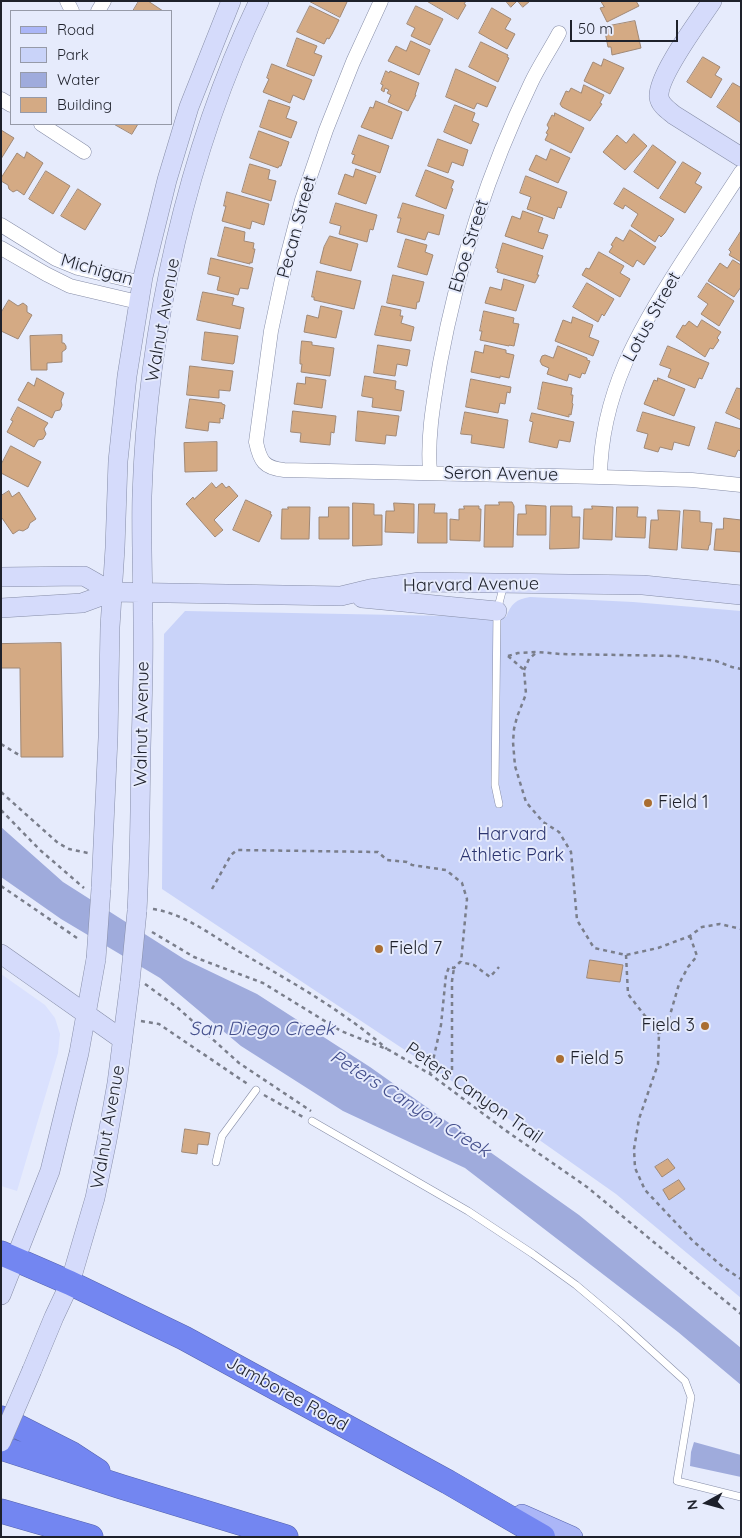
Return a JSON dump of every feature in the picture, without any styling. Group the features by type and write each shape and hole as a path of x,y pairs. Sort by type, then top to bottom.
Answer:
{"highway":[{"name":"Jamboree Road","path":"9,1257 70,1283 184,1338 448,1482"},
{"path":"1,1418 72,1454 122,1487"},
{"path":"1,1448 286,1537"},
{"path":"448,1482 543,1537"},
{"path":"1,1511 91,1537"},
{"path":"1,1519 83,1537"}],"main road":[{"name":"Walnut Avenue","path":"1,1295 9,1257 50,1171 80,1053 86,1014 122,418 138,302 158,214 179,140 195,91 231,1"},
{"name":"Walnut Avenue","path":"1,1442 54,1316 70,1283 95,1198 126,1019 136,982 140,845 143,591 142,497 155,354 170,270 188,198 211,121 238,49 259,1"},
{"path":"712,1 668,70 661,84 659,98 664,107 674,115 741,157"},
{"path":"1,578 84,576 112,592"},
{"name":"Harvard Avenue","path":"1,608 82,603 112,592 143,591 341,596 370,589 420,582 643,585 741,595"},
{"path":"341,596 498,611"},
{"path":"1,954 123,1040"},
{"name":"Jamboree Road","path":"448,1482 572,1537"}],"street":[{"name":"Pecan Street","path":"263,463 258,453 256,442 271,331 285,265 302,200 326,130 353,62 381,1"},
{"name":"Eboe Street","path":"430,472 429,436 433,399 446,328 466,251 478,212 508,132 532,81 559,33"},
{"path":"43,125 84,152"},
{"name":"Lotus Street","path":"600,477 600,458 606,419 635,340 651,310 741,172"},
{"name":"Michigan","path":"1,225 56,259 78,268 142,283"},
{"name":"Michigan","path":"1,248 70,286 138,302"},
{"name":"Seron Avenue","path":"263,463 272,469 284,470 430,472 692,480 741,485"}],"lane":[{"path":"499,804 495,785 498,611 504,583"},
{"path":"216,1162 222,1136 256,1090"},
{"path":"312,1121 468,1211 569,1280 620,1322 685,1381 691,1397 677,1481 741,1497"}],"path":[{"path":"538,652 529,659 524,670 526,694 517,717 513,742 514,766 526,802 543,822 559,832 571,852 577,920 594,948 626,955 658,948 690,936 702,927 720,924 741,929"},
{"path":"524,670 508,656 518,653 538,652 678,656 716,660 741,669"},
{"path":"1,744 19,755"},
{"path":"1,792 58,843 69,849 87,853"},
{"path":"1,810 62,870 94,889"},
{"path":"212,889 232,855 237,850 378,852 387,860 446,870 462,883 467,899 461,962 454,968 452,981 452,1070"},
{"path":"1,886 91,952"},
{"path":"157,910 179,916 330,1006 365,1030 388,1050"},
{"name":"Peters Canyon Trail","path":"148,929 194,957 263,983 341,1031 388,1050 430,1074 505,1130 587,1187 640,1228 741,1314"},
{"path":"690,936 697,956 688,967 679,984 668,1022 659,1034 658,1064 639,1118 634,1149 635,1168 645,1190 693,1241 723,1267 741,1279"},
{"path":"626,955 628,994 659,1034"},
{"path":"461,962 474,965 490,977 498,968"},
{"path":"430,1074 441,1025 446,975 448,967 454,968"},
{"path":"126,1019 159,1024 256,1090 312,1121 313,1113 310,1109 239,1063 178,1008 136,982"}],"shaded area":[{"path":"1,974 45,1005 55,1018 60,1034 58,1053 17,1191 1,1186"}],"green space":[{"name":"Harvard Athletic Park","path":"530,597 633,602 741,611 741,1298 616,1194 518,1125 162,889 164,634 185,611 506,617 515,603"}],"water":[{"name":"San Diego Creek","path":"1,827 63,882 184,959 257,994 370,1067 579,1215 741,1348 741,1385 678,1332 465,1168 343,1111 241,1046 160,978 61,919 1,877"},
{"path":"694,1442 741,1455 741,1477 690,1466"}],"building":[{"path":"139,1 148,1 162,10 134,10"},
{"path":"309,1 345,1 347,2 340,17"},
{"path":"427,1 466,1 464,4 466,5 458,19"},
{"path":"506,1 517,1 511,7"},
{"path":"518,1 530,1 523,7"},
{"path":"601,1 636,1 639,6 607,22 600,8 604,7"},
{"path":"310,6 339,20 329,39 327,38 324,44 297,32"},
{"path":"416,6 443,19 430,45 411,36 415,28 407,24"},
{"path":"492,8 511,19 505,29 515,34 507,49 479,33"},
{"path":"635,21 641,48 612,55 611,47 608,47 604,27"},
{"path":"297,38 317,46 314,53 322,56 314,76 287,66"},
{"path":"411,41 430,50 419,75 388,61 396,46 406,51"},
{"path":"481,42 508,55 507,57 509,58 498,82 469,67"},
{"path":"703,57 720,67 715,75 722,79 711,98 687,82"},
{"path":"604,59 624,68 610,94 584,81 593,62 601,66"},
{"path":"272,64 312,80 304,100 293,95 290,103 263,92 269,79 267,78"},
{"path":"456,69 496,87 487,107 477,103 474,109 446,97"},
{"path":"386,71 419,83 416,95 408,111 388,102 391,95 387,93 389,90 385,88 384,92 381,90 383,85 381,84"},
{"path":"733,83 740,87 741,85 741,123 717,107"},
{"path":"584,85 604,95 600,103 602,104 590,121 562,107 560,104 566,91 569,92 571,88 581,93"},
{"path":"269,100 290,107 286,118 297,122 291,138 260,127"},
{"path":"376,101 402,112 392,139 361,127 370,107 373,108"},
{"path":"455,105 475,113 472,121 479,124 471,144 444,132"},
{"path":"555,113 584,128 571,153 545,140 549,128 547,125"},
{"path":"116,125 137,125 132,134"},
{"path":"1,130 14,138 1,159"},
{"path":"259,131 289,142 281,166 278,168 250,158"},
{"path":"634,134 647,146 625,170 603,152 617,135 626,143"},
{"path":"359,135 389,146 380,173 352,163 355,155 352,154"},
{"path":"438,139 468,150 463,166 452,162 448,173 428,166"},
{"path":"653,145 676,162 658,189 634,172"},
{"path":"551,149 570,158 558,183 529,170 536,155 546,160"},
{"path":"27,152 43,163 24,195 17,190 13,192 9,189 8,185 1,181 1,178 17,153 24,158"},
{"path":"683,162 701,173 695,183 702,187 685,213 660,198"},
{"path":"250,164 270,170 268,179 276,181 271,201 242,192"},
{"path":"356,169 376,176 366,204 338,194 345,174 353,177"},
{"path":"426,170 454,181 446,209 416,196"},
{"path":"46,171 70,186 53,214 29,199"},
{"path":"526,176 567,192 561,208 558,207 554,219 527,209 531,197 520,193"},
{"path":"624,188 674,219 665,233 661,237 659,235 655,242 631,226 638,214 625,205 623,209 614,204"},
{"path":"78,189 101,204 85,230 61,216"},
{"path":"227,192 269,204 264,225 252,221 250,229 222,221"},
{"path":"336,203 377,215 373,230 370,229 367,242 339,234 341,226 330,223"},
{"path":"403,203 444,215 439,235 428,232 425,240 397,232 401,218 398,218"},
{"path":"523,211 543,218 538,232 548,235 543,249 505,236 512,216 520,219"},
{"path":"225,227 245,232 244,241 254,243 253,249 255,249 252,263 218,256"},
{"path":"630,230 656,247 644,265 637,260 633,267 609,252 616,237 623,241"},
{"path":"741,231 741,262 729,255 731,252 729,250"},
{"path":"330,236 358,244 351,271 320,263 324,247"},
{"path":"406,239 427,245 425,252 433,255 427,275 398,267"},
{"path":"503,243 543,256 537,275 539,275 535,283 497,272 498,269 496,268"},
{"path":"599,252 624,266 620,273 630,279 620,297 582,275 586,268 589,269"},
{"path":"211,258 253,268 248,289 240,288 238,295 217,290 220,277 208,274"},
{"path":"733,260 741,265 741,287 734,297 708,281 720,263 727,268"},
{"path":"317,271 361,281 354,309 314,300 314,297 312,297"},
{"path":"393,275 424,282 416,309 387,303"},
{"path":"504,279 524,285 516,311 485,303 490,287 501,290"},
{"path":"587,283 614,299 598,322 573,307"},
{"path":"707,283 734,301 719,326 701,314 708,304 698,297"},
{"path":"203,292 234,298 232,305 244,308 240,329 197,320"},
{"path":"9,300 18,306 23,303 27,306 27,312 32,315 18,339 1,331 1,313"},
{"path":"321,306 342,311 336,338 304,332 307,315 318,318"},
{"path":"382,306 401,310 400,316 403,316 401,323 414,327 411,341 375,335"},
{"path":"484,311 514,318 513,323 519,324 514,346 480,340"},
{"path":"573,317 593,325 589,337 599,341 593,356 555,341 563,320 571,323"},
{"path":"702,320 721,332 717,338 719,340 713,349 710,348 705,357 676,337 683,325 685,326 689,321 697,327"},
{"path":"205,332 238,336 233,364 202,360"},
{"path":"62,335 62,343 66,346 66,349 62,352 62,362 47,363 47,370 31,370 30,336"},
{"path":"302,341 312,342 312,345 334,348 330,376 301,372"},
{"path":"378,345 410,350 407,366 397,364 395,376 374,373"},
{"path":"485,345 506,350 506,353 514,355 509,378 471,372 475,351 483,353"},
{"path":"558,346 590,361 585,374 582,373 580,378 569,374 567,381 547,374 549,368 542,365 540,361 542,356 545,355 553,358"},
{"path":"668,346 709,363 702,379 699,378 695,388 668,377 671,369 660,365"},
{"path":"190,366 233,371 230,391 219,390 219,398 187,395"},
{"path":"365,376 396,381 395,389 404,391 401,411 372,407 373,398 362,396"},
{"path":"306,377 326,380 322,408 294,404 297,383 305,384"},
{"path":"37,378 64,393 60,410 55,411 52,418 18,400 28,382 34,386"},
{"path":"658,378 685,389 674,416 644,404 654,380 657,381"},
{"path":"471,379 511,387 510,393 507,392 505,404 500,403 498,413 466,407"},
{"path":"543,382 572,388 573,404 569,417 538,409"},
{"path":"737,388 741,389 741,420 726,413"},
{"path":"190,399 222,403 225,405 223,419 220,418 220,423 209,422 208,431 186,428"},
{"path":"18,407 48,423 44,429 46,434 43,439 38,440 34,447 7,432"},
{"path":"293,411 336,416 334,433 331,432 330,445 300,442 301,433 291,432"},
{"path":"358,411 399,416 396,436 386,435 385,444 356,441"},
{"path":"465,412 508,420 504,448 471,443 472,435 461,434"},
{"path":"643,412 695,427 689,446 674,442 672,450 660,447 658,452 644,448 648,434 637,431"},
{"path":"532,413 574,422 570,442 559,440 557,448 529,442 533,422 530,421"},
{"path":"716,422 741,429 741,451 738,450 735,457 708,449"},
{"path":"217,442 217,471 185,472 184,443"},
{"path":"11,446 41,462 28,487 1,473 1,465"},
{"path":"212,483 216,488 222,483 226,488 229,486 238,496 214,520 223,530 215,537 186,504"},
{"path":"9,491 12,497 19,492 36,519 30,523 28,528 13,534 1,518 1,496"},
{"path":"246,500 271,512 270,514 272,515 259,542 233,530"},
{"path":"499,502 512,502 514,506 513,547 484,547 485,505 499,505"},
{"path":"353,503 374,504 374,515 382,515 382,545 353,546"},
{"path":"394,503 414,504 414,533 385,532 386,511 394,511"},
{"path":"419,504 435,504 434,513 447,513 447,543 418,543"},
{"path":"526,505 546,506 546,535 517,535 518,514 526,514"},
{"path":"464,506 479,506 479,509 481,509 480,541 450,540 450,519 459,520 459,509 464,509"},
{"path":"551,506 572,506 572,517 580,517 579,548 550,549"},
{"path":"592,506 613,507 612,540 583,539 584,509 592,509"},
{"path":"288,507 310,507 309,539 281,539 282,509 288,509"},
{"path":"329,507 349,507 349,539 319,539 319,517 328,517"},
{"path":"617,507 638,507 637,517 646,517 645,538 616,537"},
{"path":"658,510 680,511 677,550 649,548 651,520 658,520"},
{"path":"684,510 700,511 700,522 712,523 708,550 682,548"},
{"path":"724,518 741,520 741,552 714,550 716,529 723,529"},
{"path":"61,643 63,757 21,757 20,668 1,668 1,644"},
{"path":"590,960 623,965 620,982 587,978"},
{"path":"185,1129 210,1133 208,1145 198,1144 197,1154 182,1152"},
{"path":"668,1159 675,1168 662,1177 655,1167"},
{"path":"679,1180 685,1189 669,1200 663,1190"}],"place":[{"name":"Field 1","path":"648,803"},
{"name":"Field 7","path":"379,949"},
{"name":"Field 3","path":"705,1026"},
{"name":"Field 5","path":"560,1059"}],"water label":[{"name":"Peters Canyon Creek","path":"410,1104"}]}
